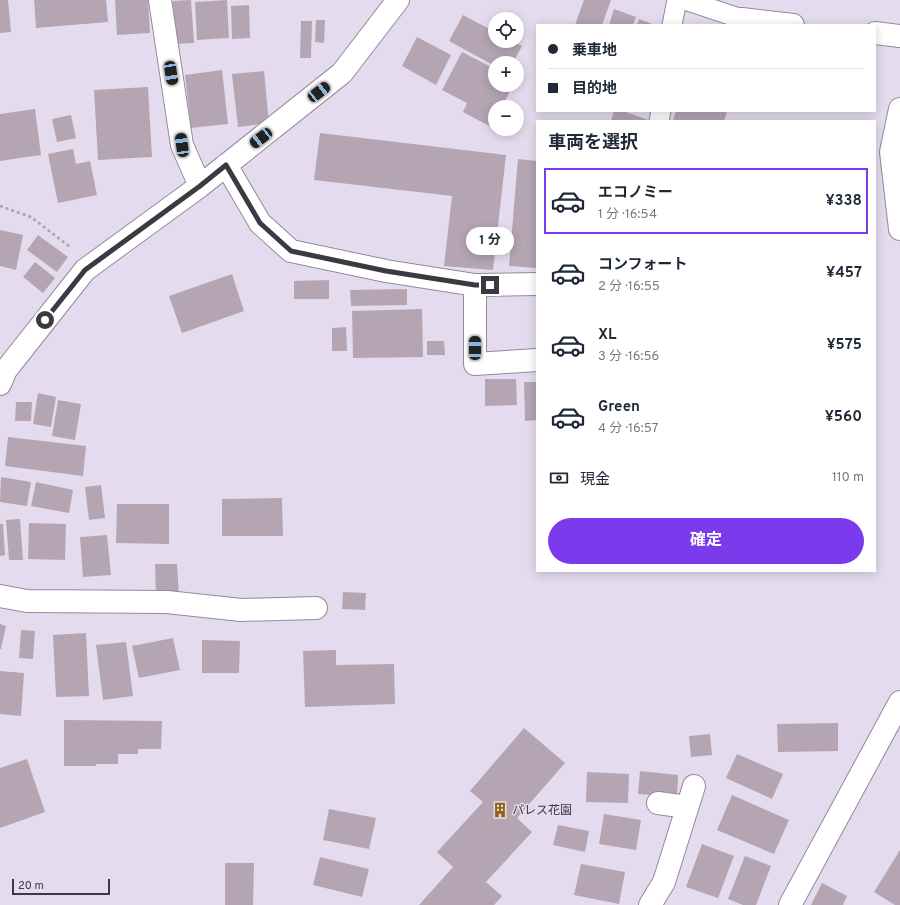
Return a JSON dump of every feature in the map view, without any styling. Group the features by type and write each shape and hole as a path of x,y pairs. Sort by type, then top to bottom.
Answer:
{"street":[{"path":"160,0 182,145 200,186"},
{"path":"0,384 6,370 85,270 200,186 342,74 398,0"},
{"path":"742,19 784,24"},
{"path":"876,33 900,36"},
{"path":"900,109 891,152 900,229"},
{"path":"226,165 260,223 291,251 386,271 475,285 536,284"},
{"path":"475,285 475,364 536,360"},
{"path":"0,596 28,601 167,602 241,610 316,608"},
{"path":"790,905 900,702"},
{"path":"650,905 664,882 694,786"},
{"path":"658,803 687,807"}],"lane":[{"path":"672,24 677,0"},
{"path":"685,0 742,19"}],"path":[{"path":"0,206 31,217 93,264"}],"building":[{"path":"0,0 8,0 11,32 0,33"},
{"path":"34,0 106,0 108,22 36,28"},
{"path":"115,0 148,0 150,33 117,35"},
{"path":"191,0 194,43 175,44 173,1"},
{"path":"227,0 229,38 197,40 195,2"},
{"path":"584,0 611,0 602,24 575,24"},
{"path":"249,5 250,38 232,39 231,6"},
{"path":"614,9 636,17 633,24 609,24"},
{"path":"463,15 488,28 488,48 521,48 517,56 488,56 488,62 449,41"},
{"path":"639,19 652,24 637,24"},
{"path":"316,20 325,20 324,43 315,42"},
{"path":"301,21 312,21 311,58 300,58"},
{"path":"417,37 451,55 436,85 402,66"},
{"path":"462,52 488,65 488,92 510,92 506,100 488,100 488,125 463,112 467,103 442,90"},
{"path":"222,70 228,124 191,128 185,75"},
{"path":"264,71 269,123 238,127 232,74"},
{"path":"148,87 152,157 98,160 94,90"},
{"path":"35,109 41,155 0,161 0,114"},
{"path":"614,112 626,112 648,120 611,120"},
{"path":"676,112 727,112 724,120 673,120"},
{"path":"71,115 76,138 57,142 52,119"},
{"path":"320,133 506,155 493,270 444,266 452,196 314,180"},
{"path":"73,149 76,164 90,161 97,195 58,203 48,154"},
{"path":"518,159 536,161 536,268 509,266"},
{"path":"0,230 23,235 16,270 0,266"},
{"path":"38,235 68,257 57,272 27,250"},
{"path":"35,262 55,278 43,293 23,277"},
{"path":"232,274 244,311 182,333 169,296"},
{"path":"329,280 329,299 294,299 294,281"},
{"path":"407,289 407,305 351,306 350,290"},
{"path":"422,309 423,357 353,358 352,311"},
{"path":"346,327 347,351 332,351 332,328"},
{"path":"427,341 444,341 445,355 427,355"},
{"path":"485,379 516,379 517,405 485,406"},
{"path":"524,382 536,382 536,420 525,421"},
{"path":"38,393 56,397 51,427 33,424"},
{"path":"58,400 81,404 75,440 52,436"},
{"path":"16,402 32,402 31,421 15,421"},
{"path":"8,437 86,446 83,476 5,466"},
{"path":"1,477 31,482 27,506 0,502"},
{"path":"36,482 73,490 69,513 31,506"},
{"path":"101,485 105,518 89,520 85,487"},
{"path":"282,498 283,536 222,536 222,499"},
{"path":"117,504 169,504 169,544 116,543"},
{"path":"20,519 23,560 9,560 6,520"},
{"path":"29,523 66,524 65,560 28,559"},
{"path":"0,524 3,524 5,555 0,556"},
{"path":"107,535 111,575 83,577 80,537"},
{"path":"155,564 177,564 179,597 156,598"},
{"path":"343,592 366,593 365,610 342,609"},
{"path":"0,624 6,626 1,649 0,649"},
{"path":"21,630 35,631 33,659 19,658"},
{"path":"86,633 89,696 56,697 53,635"},
{"path":"173,638 180,670 139,678 132,646"},
{"path":"202,640 240,641 239,673 202,673"},
{"path":"126,642 133,696 103,700 96,645"},
{"path":"336,650 336,665 394,664 395,704 305,707 303,651"},
{"path":"0,671 24,673 21,716 0,714"},
{"path":"64,720 162,721 161,749 138,749 138,754 118,754 118,764 64,766"},
{"path":"838,723 838,751 778,752 777,724"},
{"name":"パレス花園","path":"524,728 565,763 517,818 532,832 486,882 502,896 494,905 419,905 453,867 437,852 483,802 470,791"},
{"path":"710,734 712,755 691,757 689,736"},
{"path":"737,754 783,774 772,799 726,778"},
{"path":"27,759 45,812 0,828 0,768"},
{"path":"640,771 678,775 677,797 638,794"},
{"path":"587,772 629,774 628,803 586,802"},
{"path":"732,795 789,820 774,854 717,830"},
{"path":"329,809 376,818 369,849 323,840"},
{"path":"604,814 641,820 636,850 599,844"},
{"path":"558,825 589,831 585,852 553,845"},
{"path":"702,844 734,856 718,898 686,887"},
{"path":"900,850 900,905 895,905 874,892"},
{"path":"745,856 771,866 756,905 743,905 728,899"},
{"path":"320,857 369,869 362,897 313,885"},
{"path":"225,863 254,863 253,905 225,905"},
{"path":"581,864 625,872 619,904 574,895"},
{"path":"822,883 847,896 843,905 811,905"}],"place":[{"name":"パレス花園","path":"500,810"}],"route":[{"path":"45,320 85,270 200,186 226,165 260,223 291,251 386,271 475,285 490,285"}]}
